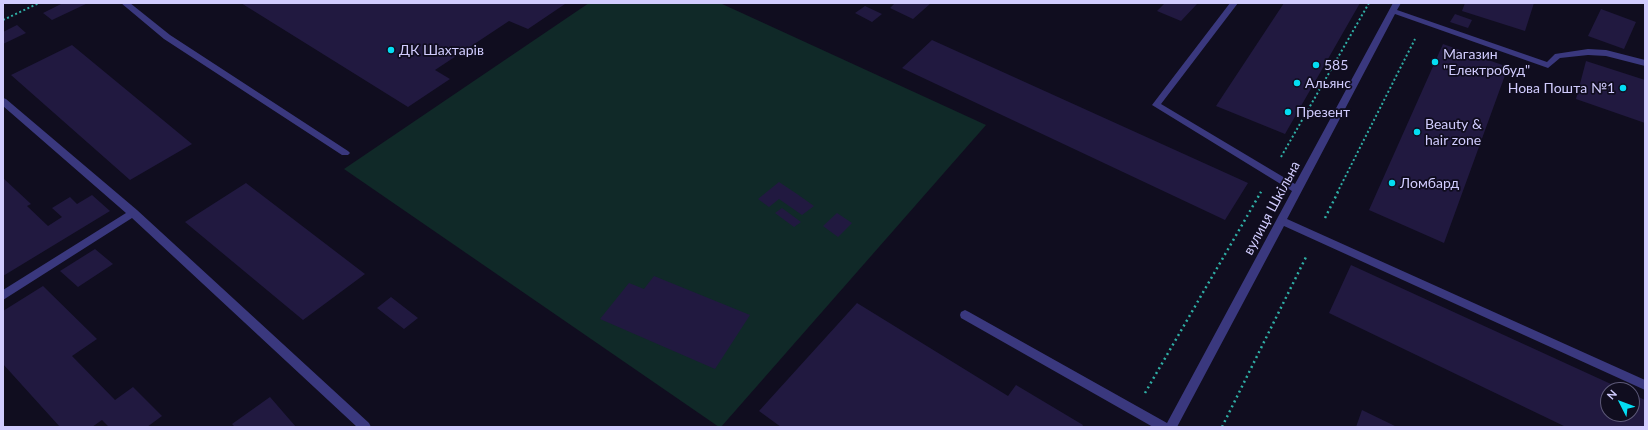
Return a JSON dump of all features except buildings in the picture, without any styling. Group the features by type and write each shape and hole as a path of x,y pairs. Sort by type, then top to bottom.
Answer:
{"street":[{"path":"125,3 167,37 345,153"},
{"path":"1234,3 1156,105 1297,190"},
{"path":"1395,7 1424,22 1548,65 1558,56 1588,52 1606,54 1645,63"},
{"name":"вулиця Шкільна","path":"1171,427 1395,7"},
{"path":"3,101 133,213 365,427"},
{"path":"3,296 133,213"},
{"path":"1281,220 1645,385"},
{"path":"966,315 1164,427"}],"path":[{"path":"3,20 39,3"},
{"path":"1135,411 1369,3"},
{"path":"1222,427 1424,22"}],"green space":[{"path":"589,3 720,3 986,125 721,427 344,169"}],"place":[{"name":"ДК Шахтарів","path":"391,50"},
{"name":"Магазин \"Електробуд\"","path":"1435,62"},
{"name":"585","path":"1316,65"},
{"name":"Альянс","path":"1297,83"},
{"name":"Нова Пошта №1","path":"1623,88"},
{"name":"Презент","path":"1288,112"},
{"name":"Beauty & hair zone","path":"1417,132"},
{"name":"Ломбард","path":"1392,183"}]}
